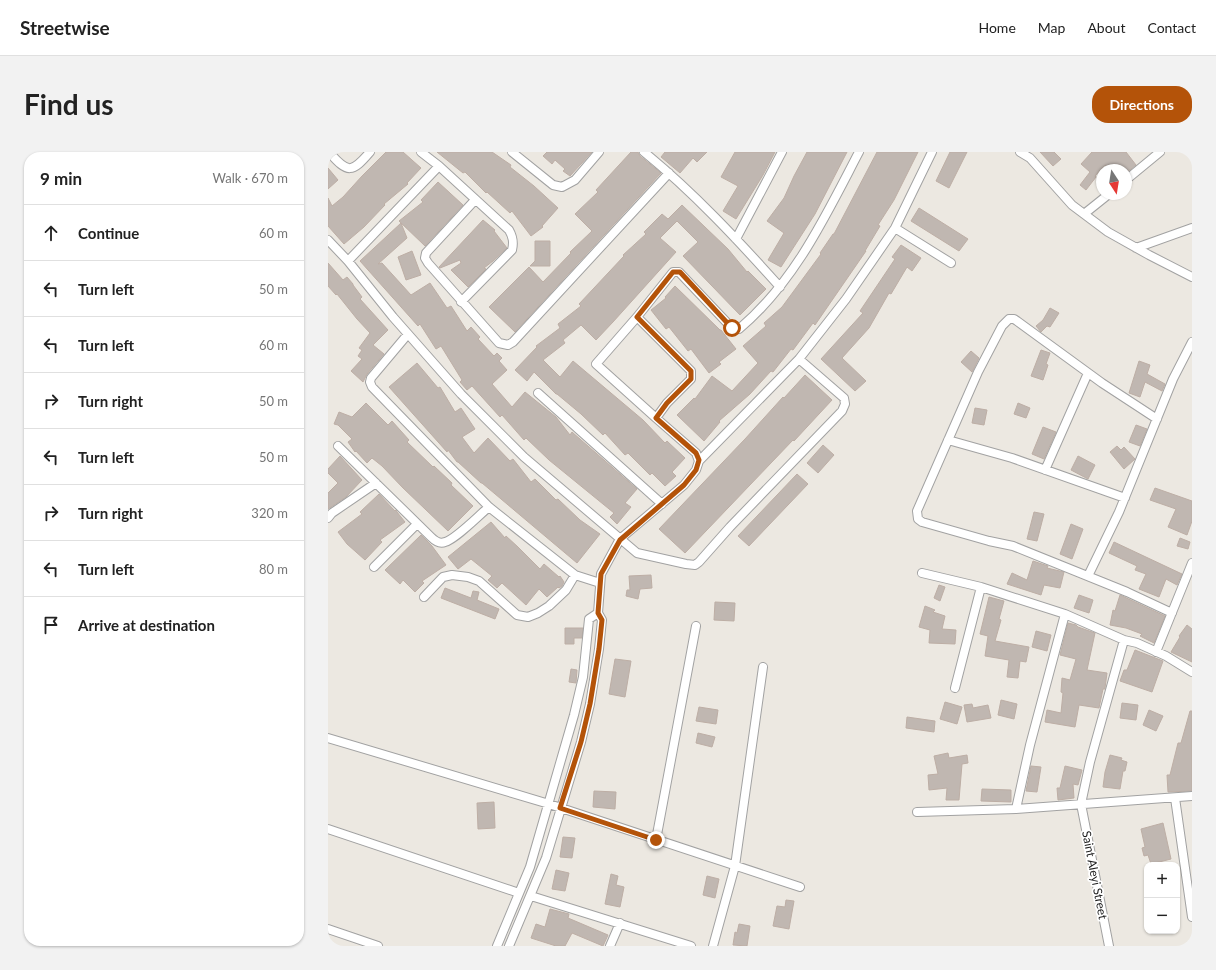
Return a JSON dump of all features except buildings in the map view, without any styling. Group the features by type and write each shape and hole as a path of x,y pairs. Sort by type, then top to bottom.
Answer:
{"street":[{"path":"329,152 339,164 346,168 353,169 359,165 370,152"},
{"path":"421,152 439,166 508,230 512,236 514,244 512,250 462,302"},
{"path":"512,152 548,182 562,187 575,180 599,152"},
{"path":"644,152 670,173 736,238 780,287"},
{"path":"736,238 782,152"},
{"path":"699,460 696,453 596,364 637,317 673,272 676,271 680,272 732,328 739,329 749,321 780,287 815,236 859,152"},
{"path":"501,937 510,944 546,858 586,720 599,649 602,620 598,613 601,574 620,540 684,485 696,470 699,460 799,359 846,298 895,228 932,152"},
{"path":"1020,152 1030,158 1072,205 1108,232 1192,277"},
{"path":"1132,175 1160,152"},
{"path":"348,261 439,166"},
{"path":"475,200 426,253 426,258 428,263 499,343 508,345 513,342 670,173"},
{"path":"1084,214 1102,200"},
{"path":"895,228 951,263"},
{"path":"1136,248 1192,228"},
{"path":"328,240 348,261 408,334 461,394 524,457 637,553 695,565 842,411 845,404 844,398 799,359"},
{"path":"637,317 691,371 691,379 667,403 656,418"},
{"path":"1157,419 1088,373 1017,321 1014,319 1009,319 1002,326 978,372 917,511 918,519 922,522 1013,546 1128,592 1172,613"},
{"path":"408,334 371,378 370,382 372,387 489,507 574,575 600,583"},
{"path":"1088,576 1125,498 1173,378 1192,342"},
{"path":"1045,470 1088,373"},
{"path":"538,393 662,504"},
{"path":"948,440 1012,458 1125,498"},
{"path":"338,446 417,524 438,542 444,543 452,539 489,507"},
{"path":"328,518 332,513 376,483"},
{"path":"374,567 417,524"},
{"path":"1156,652 1172,613 1189,581 1192,563"},
{"path":"922,573 981,587 1066,614 1124,640 1137,643 1192,672"},
{"path":"424,597 443,577 452,575 468,577 479,581 517,615 528,617 549,606 566,590 574,575"},
{"path":"955,688 981,587"},
{"path":"497,946 530,867 574,715 583,677 588,619 598,613"},
{"path":"1016,808 1030,745 1066,614"},
{"path":"656,840 696,626"},
{"path":"1082,804 1090,762 1124,640"},
{"path":"713,946 734,866 764,667"},
{"path":"574,715 586,720"},
{"path":"328,738 549,804 800,887"},
{"path":"917,812 1016,808 1192,796"},
{"path":"1174,798 1192,917"},
{"name":"Saint Aleyi Street","path":"1082,804 1109,946"},
{"path":"328,829 519,893"},
{"path":"531,896 691,946"},
{"path":"610,946 620,924"},
{"path":"328,929 378,946"}],"route":[{"path":"656,840 560,808 581,742 590,704 602,620 598,613 601,574 620,540 684,485 696,470 699,460 696,453 656,418 667,403 691,379 691,371 637,317 673,272 676,271 680,272 732,328"}]}
